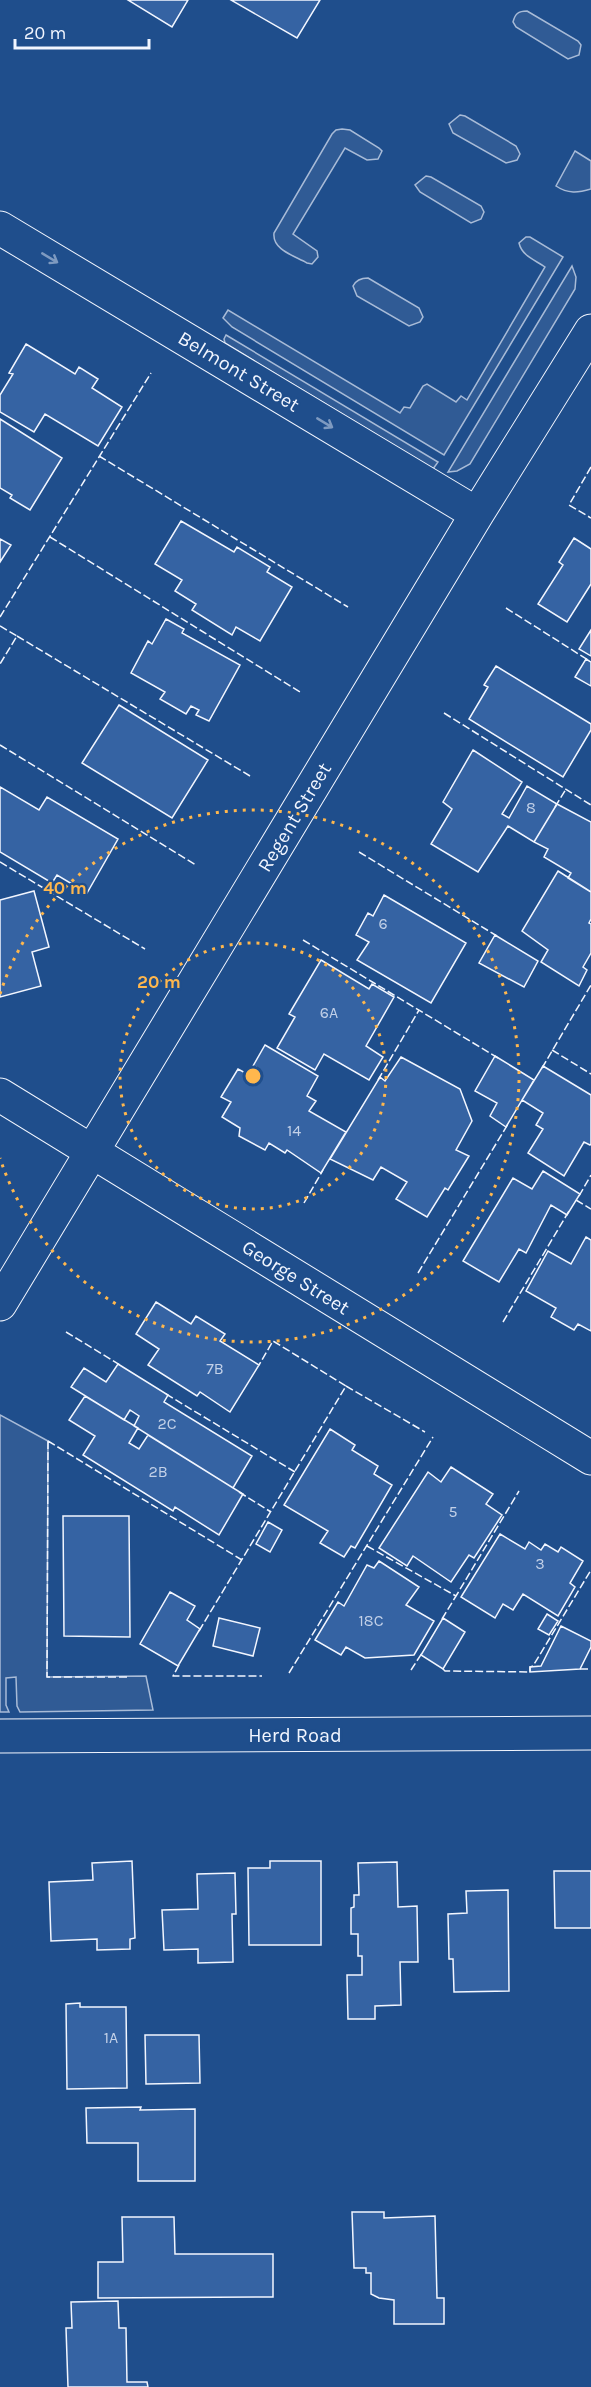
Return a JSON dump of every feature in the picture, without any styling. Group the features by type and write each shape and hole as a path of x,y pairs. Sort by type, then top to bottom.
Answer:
{"street":[{"name":"Belmont Street","path":"0,228 477,514"},
{"name":"Regent Street","path":"0,1304 477,514 591,331"},
{"name":"George Street","path":"0,1095 591,1458"},
{"name":"Herd Road","path":"0,1736 591,1733"}],"shaded area":[{"path":"527,11 578,41 581,45 579,55 568,59 516,27 513,22 516,15"},
{"path":"460,115 516,146 520,154 517,160 506,163 453,133 449,124"},
{"path":"342,129 350,130 382,151 378,159 367,160 345,148 293,234 317,251 318,257 312,264 307,263 280,248 274,239 274,233 332,134"},
{"path":"575,151 591,161 591,189 573,192 556,186"},
{"path":"426,176 481,206 484,212 481,219 471,223 420,192 415,185"},
{"path":"526,237 530,237 563,257 444,455 232,327 223,318 228,310 400,413 404,407 410,408 423,386 427,384 456,402 461,396 467,400 545,267 523,251 519,243"},
{"path":"572,266 576,277 575,289 470,464 457,471 448,472"},
{"path":"363,278 368,278 419,308 423,317 420,322 409,326 357,296 354,284"},
{"path":"226,335 438,462 433,469 225,343"},
{"path":"0,1415 48,1441 47,1677 146,1676 153,1710 20,1712 17,1706 16,1677 6,1678 6,1705 9,1712 0,1712"}],"building":[{"path":"128,0 188,0 172,27"},
{"path":"231,0 320,0 297,38"},
{"path":"26,344 75,374 79,367 98,379 92,388 122,407 98,446 45,414 34,432 0,412 0,395 13,374 9,373"},
{"path":"0,419 62,458 30,510 10,498 12,495 0,488"},
{"path":"181,521 234,552 237,547 270,567 267,572 292,587 260,641 236,627 232,635 192,610 196,604 175,591 182,580 155,564"},
{"path":"574,538 591,549 591,584 567,622 538,604 563,565 559,562"},
{"path":"0,539 11,545 0,562"},
{"path":"166,619 184,629 182,633 240,665 209,721 196,715 199,710 191,706 186,714 160,699 165,692 131,673 148,641 152,644"},
{"path":"591,630 591,656 579,649"},
{"path":"586,659 591,662 591,686 575,677"},
{"path":"496,666 591,724 591,730 563,777 469,719 488,687 484,685"},
{"path":"119,705 208,760 172,818 82,763"},
{"path":"473,750 522,782 502,814 509,818 527,786 557,804 534,842 508,826 478,872 431,844 452,809 443,802"},
{"path":"0,787 39,810 47,797 118,839 87,893 57,875 52,883 0,852"},
{"path":"557,804 591,822 591,892 568,878 571,873 544,857 548,849 534,842"},
{"path":"558,871 591,892 589,923 591,924 591,953 583,967 587,970 579,986 541,962 548,950 522,931"},
{"path":"34,891 49,947 32,952 41,986 0,997 0,900"},
{"path":"384,895 466,943 431,1003 357,960 369,942 356,935 368,913 373,916"},
{"path":"495,935 538,961 524,987 479,963"},
{"path":"321,960 369,989 372,984 394,997 366,1046 383,1057 369,1080 324,1054 315,1070 277,1048 295,1017 289,1014"},
{"path":"265,1045 318,1076 307,1096 316,1101 309,1111 346,1132 321,1173 287,1150 285,1153 269,1143 265,1150 239,1136 240,1128 222,1117 231,1102 221,1097 238,1069 251,1076 256,1067 253,1066"},
{"path":"495,1056 534,1080 506,1127 490,1116 497,1103 475,1091"},
{"path":"401,1057 460,1089 472,1121 456,1150 469,1156 448,1190 445,1188 427,1217 396,1199 407,1182 381,1167 373,1180 330,1159 380,1077 385,1081"},
{"path":"543,1066 591,1095 591,1144 584,1142 564,1176 528,1153 543,1129 536,1125 543,1113 522,1100"},
{"path":"543,1171 580,1194 567,1215 551,1205 526,1253 519,1249 499,1282 463,1261 513,1178 532,1189"},
{"path":"586,1237 591,1240 591,1331 578,1324 574,1330 551,1317 556,1308 526,1291 548,1251 571,1264"},
{"path":"156,1302 191,1324 196,1316 225,1334 220,1341 259,1365 230,1412 200,1392 197,1396 148,1365 159,1349 136,1334"},
{"path":"118,1364 168,1395 164,1402 252,1456 233,1488 134,1426 139,1416 130,1410 124,1420 71,1387 84,1368 106,1382"},
{"path":"85,1396 138,1428 129,1443 139,1449 148,1435 243,1494 219,1535 175,1507 173,1511 83,1455 95,1436 69,1420"},
{"path":"330,1429 355,1445 352,1450 378,1466 374,1474 392,1485 355,1548 351,1546 344,1557 320,1543 328,1531 284,1505"},
{"path":"451,1467 493,1494 486,1504 502,1515 474,1558 469,1555 451,1582 413,1556 407,1566 379,1548 428,1472 441,1482"},
{"path":"63,1516 129,1516 130,1637 64,1636"},
{"path":"268,1522 282,1530 270,1552 256,1544"},
{"path":"500,1534 525,1549 529,1542 541,1550 545,1544 558,1552 561,1547 583,1561 570,1583 575,1587 558,1616 523,1594 513,1610 503,1604 495,1618 461,1597"},
{"path":"379,1561 419,1587 406,1605 434,1621 414,1655 365,1658 346,1647 341,1655 315,1640 338,1602 344,1606 367,1565 374,1568"},
{"path":"170,1592 195,1606 187,1620 200,1629 178,1666 140,1644"},
{"path":"547,1614 558,1621 549,1635 538,1629"},
{"path":"219,1618 260,1628 253,1656 213,1646"},
{"path":"443,1618 465,1632 443,1669 421,1655"},
{"path":"561,1626 591,1641 591,1647 580,1669 530,1672 530,1667 541,1666"},
{"path":"132,1861 135,1938 130,1939 130,1949 97,1950 97,1939 51,1941 49,1882 93,1880 92,1863"},
{"path":"270,1861 321,1861 321,1945 249,1945 248,1868 270,1868"},
{"path":"397,1862 398,1907 417,1906 418,1962 400,1962 401,2005 375,2006 375,2019 348,2019 347,1975 362,1975 362,1956 358,1956 358,1934 351,1934 351,1908 354,1907 354,1895 359,1895 358,1863"},
{"path":"554,1871 591,1871 591,1928 555,1928"},
{"path":"235,1873 236,1914 232,1914 233,1962 198,1963 198,1949 164,1950 162,1910 198,1909 197,1874"},
{"path":"508,1890 509,1991 454,1992 453,1959 449,1959 448,1914 467,1913 466,1891"},
{"path":"80,2003 80,2007 126,2007 127,2088 67,2089 66,2004"},
{"path":"145,2035 199,2035 200,2083 146,2084"},
{"path":"141,2107 140,2110 195,2109 195,2181 138,2181 138,2143 87,2143 86,2108"},
{"path":"352,2212 384,2212 384,2218 435,2216 437,2298 444,2298 444,2324 394,2324 394,2300 379,2298 371,2294 371,2273 366,2273 366,2268 354,2268"},
{"path":"122,2217 174,2217 175,2254 273,2254 273,2297 98,2298 98,2262 123,2262"},
{"path":"118,2301 119,2328 126,2328 127,2382 147,2382 148,2387 68,2387 66,2328 72,2328 71,2302"}],"fence":[{"path":"0,617 151,373"},
{"path":"99,456 348,607"},
{"path":"591,467 569,505 591,518"},
{"path":"50,537 300,692"},
{"path":"506,608 588,660"},
{"path":"0,626 17,636 0,664"},
{"path":"17,636 250,776"},
{"path":"444,713 591,805"},
{"path":"0,745 196,865"},
{"path":"555,807 566,789"},
{"path":"359,852 497,936"},
{"path":"0,862 145,949"},
{"path":"303,940 498,1058"},
{"path":"542,1068 591,985"},
{"path":"378,1080 419,1010"},
{"path":"552,1050 591,1074"},
{"path":"418,1273 508,1124"},
{"path":"304,1203 323,1170"},
{"path":"579,1196 591,1175"},
{"path":"576,1200 591,1209"},
{"path":"503,1322 569,1211"},
{"path":"66,1332 120,1365"},
{"path":"199,1631 346,1386 273,1341 259,1365"},
{"path":"346,1386 425,1432"},
{"path":"166,1394 295,1472"},
{"path":"289,1673 433,1437"},
{"path":"48,1441 47,1677 127,1677"},
{"path":"48,1441 242,1560"},
{"path":"367,1546 456,1596 519,1491"},
{"path":"239,1492 271,1512"},
{"path":"443,1669 445,1671 530,1672 530,1667 533,1666 591,1570"},
{"path":"442,1619 456,1596"},
{"path":"411,1670 422,1653"},
{"path":"179,1665 173,1676 262,1676"},
{"path":"580,1669 591,1669"}]}
